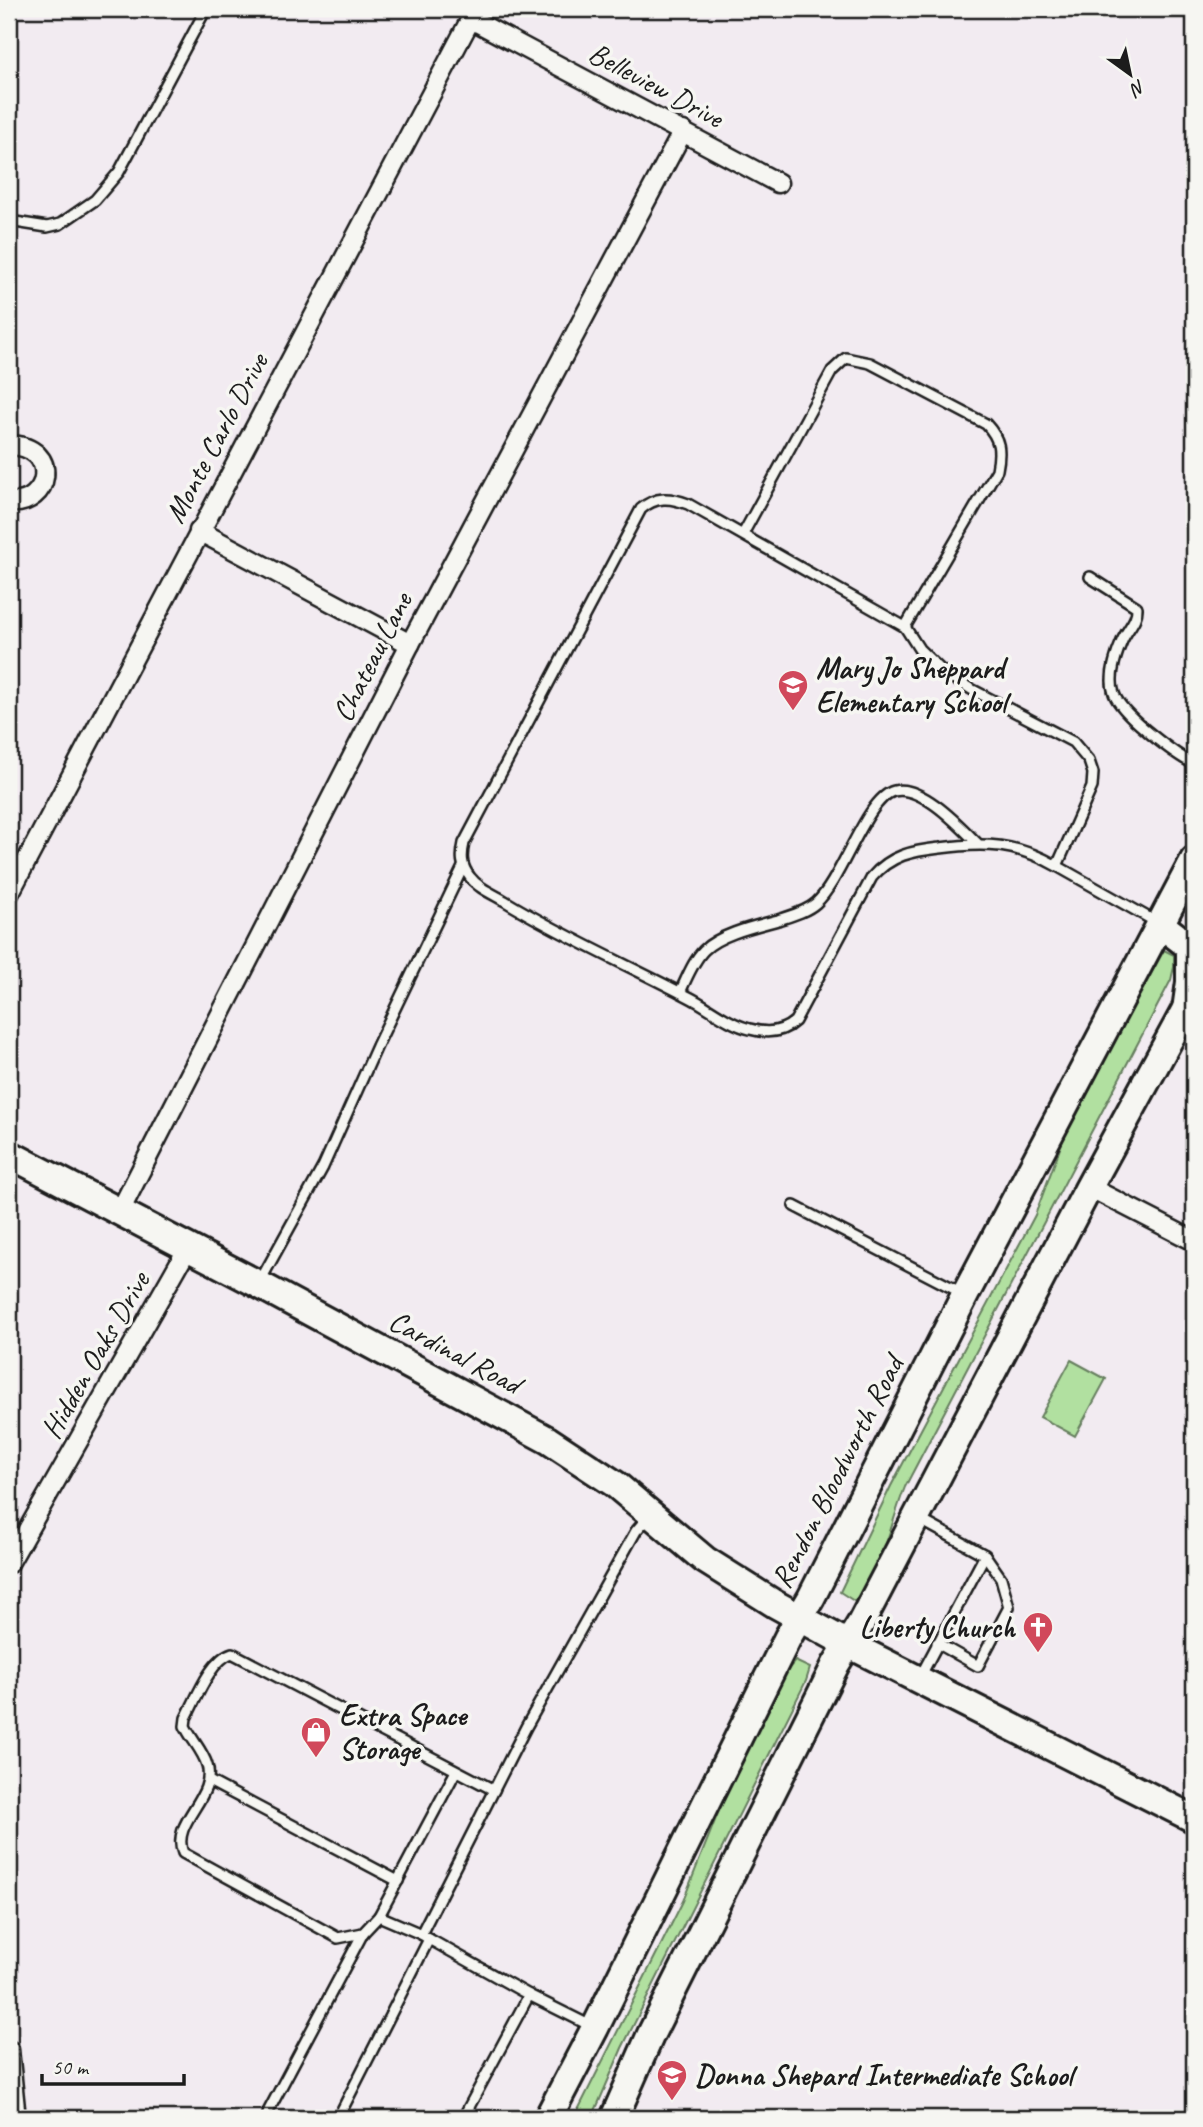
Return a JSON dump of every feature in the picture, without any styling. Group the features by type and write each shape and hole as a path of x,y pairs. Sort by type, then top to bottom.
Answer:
{"main road":[{"name":"Rendon Bloodworth Road","path":"548,2118 799,1617 1194,860"},
{"path":"614,2118 651,2034 836,1664 1190,1002 1190,947 1160,924"},
{"name":"Cardinal Road","path":"9,1154 548,1440 615,1484 705,1560 799,1617 1194,1819"}],"street":[{"name":"Belleview Drive","path":"473,14 778,183"},
{"name":"Monte Carlo Drive","path":"9,894 473,14"},
{"name":"Chateau Lane","path":"120,1213 410,644 683,131"},
{"path":"9,445 34,451 45,465 45,476 36,494 24,502 9,502"},
{"path":"199,531 410,644"},
{"path":"1089,1188 1194,1241"},
{"name":"Hidden Oaks Drive","path":"9,1563 188,1248"},
{"path":"9,2050 16,2118"}],"lane":[{"path":"9,221 47,227 60,223 95,200 118,172 206,9"},
{"path":"743,534 832,371 846,358 870,363 986,424 999,441 997,470 905,627"},
{"path":"1057,866 1092,787 1093,773 1088,761 1073,742 943,672 919,649 905,627 688,504 674,499 658,498 641,509 464,842 461,855 463,867 471,879 523,912 743,1027 767,1032 781,1031 795,1021 872,877 881,866 898,855 977,843 1012,848 1043,858 1057,866 1160,924"},
{"path":"1090,577 1137,607 1138,615 1122,639 1114,664 1112,678 1115,697 1144,728 1194,764"},
{"path":"680,992 696,961 704,950 715,942 814,905 834,880 875,804 890,792 907,790 936,806 977,843"},
{"path":"258,1284 323,1167 377,1046 463,867"},
{"path":"794,1206 965,1295"},
{"path":"338,2118 526,1727 636,1531 651,1514"},
{"path":"915,1517 985,1555 1001,1578 1009,1607 978,1666 937,1643"},
{"path":"920,1679 985,1555"},
{"path":"363,1933 338,1938 183,1853 179,1843 183,1830 209,1781 207,1764 185,1726 186,1717 215,1664 223,1655 232,1653 494,1790"},
{"path":"267,2118 363,1933 379,1916 456,1771"},
{"path":"209,1781 398,1881"},
{"path":"379,1916 425,1936 595,2028"},
{"path":"463,2118 529,1994"}],"green space":[{"path":"1164,950 1174,955 1171,980 905,1487 879,1562 864,1590 854,1601 840,1592 891,1486 1035,1215 1068,1127"},
{"path":"1071,1360 1106,1379 1075,1436 1040,1417"},
{"path":"795,1661 810,1668 806,1681 622,2048 592,2118 574,2118 683,1901 728,1788 785,1673"}],"place":[{"name":"Mary Jo Sheppard Elementary School","path":"793,712"},
{"name":"Liberty Church","path":"1038,1654"},
{"name":"Extra Space Storage","path":"316,1759"},
{"name":"Donna Shepard Intermediate School","path":"672,2102"}]}
